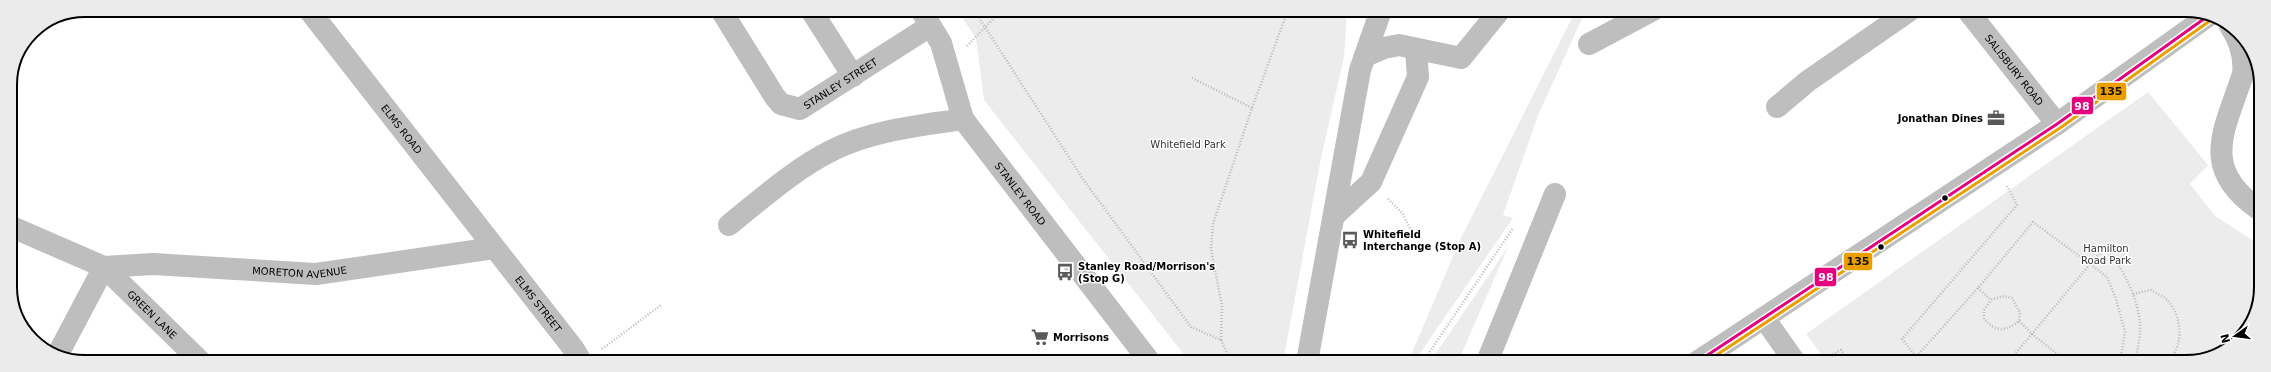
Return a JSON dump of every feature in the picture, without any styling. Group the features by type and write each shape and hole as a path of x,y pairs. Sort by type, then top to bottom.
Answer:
{"main road":[{"name":"ELMS ROAD","path":"314,17 494,248"},
{"name":"STANLEY STREET","path":"725,17 775,97 782,104 800,109 853,76 926,18"},
{"path":"815,17 853,76"},
{"path":"1308,355 1360,70 1379,17"},
{"path":"1365,56 1384,48 1399,45 1416,50 1461,58 1494,17"},
{"path":"1589,44 1634,17"},
{"path":"1777,107 1808,81 1900,17"},
{"name":"SALISBURY ROAD","path":"1972,17 2057,124"},
{"name":"STANLEY ROAD","path":"926,18 940,43 949,65 963,119 1145,355"},
{"path":"1708,355 2057,124 2204,19"},
{"path":"2238,42 2244,65 2243,74 2224,133 2221,162 2232,187 2254,205"},
{"path":"1334,216 1371,182 1418,76 1416,50"},
{"path":"729,225 779,185 833,150 882,133 963,119"},
{"path":"1490,355 1555,194"},
{"path":"17,229 104,267 60,350"},
{"name":"MORETON AVENUE","path":"104,267 153,264 316,274 494,248"},
{"name":"ELMS STREET","path":"494,248 573,348 586,355"},
{"name":"GREEN LANE","path":"104,267 194,355"},
{"path":"1764,318 1790,355"}],"path":[{"path":"979,17 1083,179 1191,327 1221,340"},
{"path":"949,65 996,17"},
{"path":"1228,355 1221,340 1222,306 1211,249 1213,224 1252,108 1285,17"},
{"path":"1192,78 1252,108"},
{"path":"1914,355 1902,339 2017,205 1995,164"},
{"path":"1371,182 1403,214 1415,239"},
{"path":"1428,355 1517,222 1541,230"},
{"path":"1918,355 1978,288 2033,222 2107,276 2116,300 2125,332 2121,355"},
{"path":"2014,355 2105,247 2120,264 2133,294 2140,330 2136,355"},
{"path":"1978,288 1991,300"},
{"path":"2133,294 2151,290 2167,300 2175,313 2180,335 2175,355"},
{"path":"2002,296 2012,298 2020,313 2018,321 2009,328 2000,330 1991,327 1984,319 1984,310 1991,300 2002,296"},
{"path":"593,355 661,305"},
{"path":"2018,321 2058,355"},
{"path":"1830,355 1840,350 1844,355"}],"green space":[{"name":"Whitefield Park","path":"962,17 1347,17 1344,57 1321,158 1284,355 1184,355 984,100 976,38"},
{"path":"1572,17 1583,17 1539,113 1503,215 1513,218 1419,355 1411,355 1460,240"},
{"name":"Hamilton Road Park","path":"2148,92 2208,165 2190,184 2215,216 2254,241 2253,296 2245,321 2231,338 2220,346 2200,354 1822,355 1806,334"},
{"path":"1508,247 1461,355 1435,355"}],"transit line":[{"name":"98","path":"1708,355 2057,124 2204,19"},
{"name":"135","path":"1717,355 2060,128 2210,21"}],"place":[{"name":"Jonathan Dines","path":"1996,118"},
{"name":"Whitefield Interchange (Stop A)","path":"1350,240"},
{"name":"Stanley Road/Morrison's (Stop G)","path":"1065,272"},
{"name":"Morrisons","path":"1040,337"}]}
